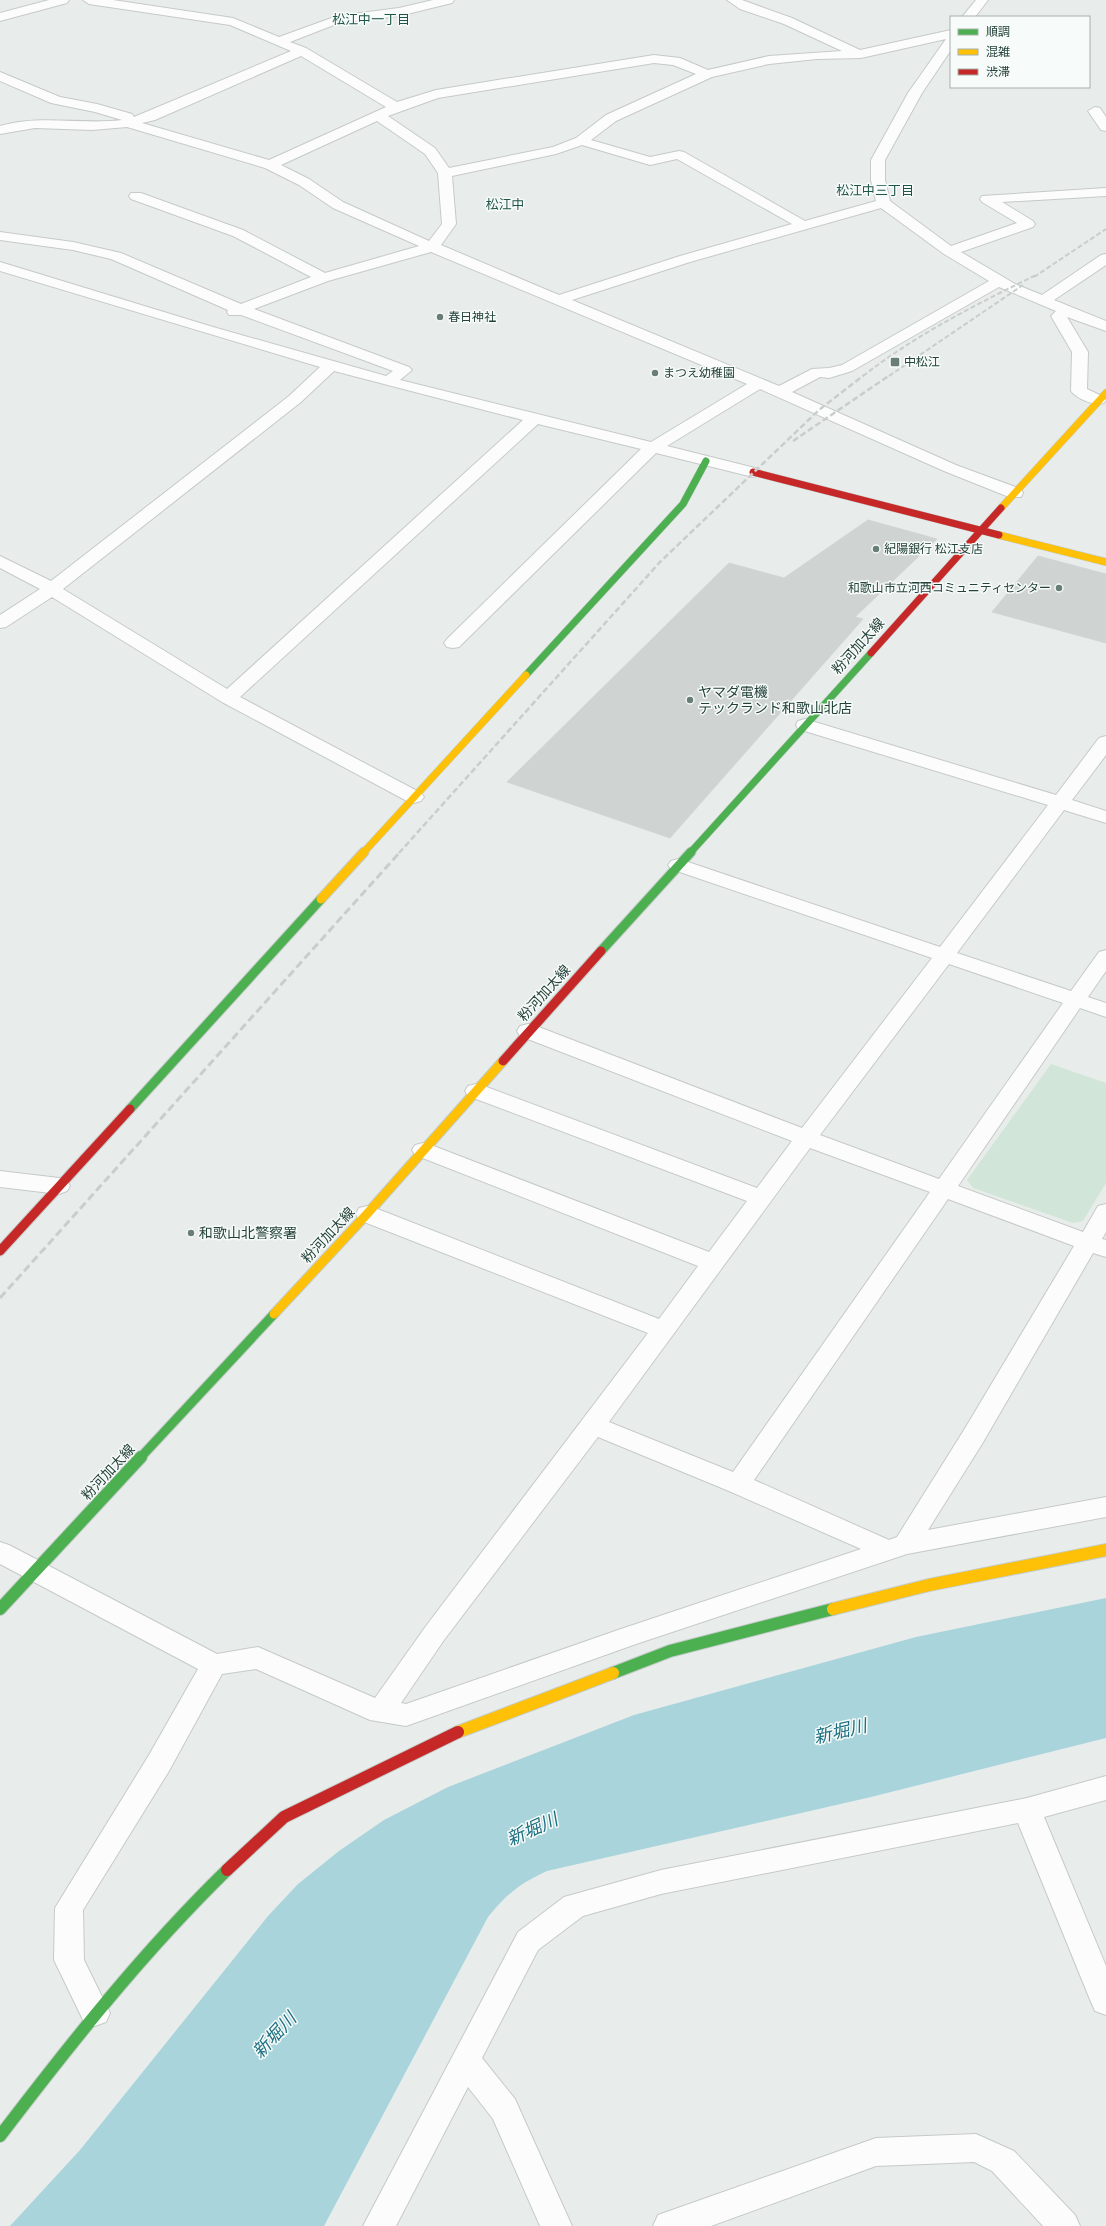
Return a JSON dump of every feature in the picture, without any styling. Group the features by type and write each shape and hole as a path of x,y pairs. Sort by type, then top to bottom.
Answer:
{"street":[{"path":"0,17 63,0"},
{"path":"89,0 233,22 302,51 396,107"},
{"path":"280,41 337,20 399,12 448,0"},
{"path":"733,0 744,6 788,21 861,54"},
{"path":"969,16 982,0"},
{"path":"445,173 556,150 580,140 610,118 707,74 769,60 817,55 861,54 950,34"},
{"path":"950,42 915,94 878,160 878,180 883,203 949,251 999,281 1016,290 1106,326"},
{"path":"0,130 11,126 42,122 92,126 130,123 150,117 302,51"},
{"path":"270,165 396,107 436,94 654,59 675,61 707,74"},
{"path":"0,76 56,100 97,108 127,118 130,123 141,128 270,165 304,182 338,205 432,247 759,383 950,468 1015,493"},
{"path":"1095,111 1106,127"},
{"path":"208,330 239,309 323,278 432,247 449,224 445,173 430,151 378,115"},
{"path":"580,140 650,161 679,155 802,225"},
{"path":"949,251 1028,224 987,199 1106,192"},
{"path":"136,196 238,233 323,278"},
{"path":"557,300 686,259 883,203"},
{"path":"0,236 73,246 116,256 239,309 404,370 388,382"},
{"path":"1044,300 1106,258"},
{"path":"0,266 208,330 388,382 982,529 1106,562"},
{"path":"780,392 817,372 829,373 847,368 999,281"},
{"path":"1066,310 1060,316 1080,352 1079,391 1102,397"},
{"path":"0,623 52,589 294,399 331,366"},
{"path":"452,643 652,448 759,383"},
{"name":"粉河加太線","path":"0,1609 367,1214 678,865 1102,397"},
{"path":"228,698 535,418"},
{"path":"0,1251 683,504 706,461"},
{"path":"0,561 52,589 228,698 414,797"},
{"path":"805,725 1059,804 1106,817"},
{"path":"380,1712 435,1633 593,1425 806,1138 1106,742"},
{"path":"678,865 1106,1010"},
{"path":"738,1484 1106,956"},
{"path":"528,1032 806,1138 1097,1245"},
{"path":"476,1091 761,1198"},
{"path":"423,1150 713,1263"},
{"path":"0,1179 59,1186"},
{"path":"897,1547 973,1437 1097,1245 1106,1212"},
{"path":"367,1214 663,1330"},
{"path":"593,1425 897,1547"},
{"path":"0,1552 214,1665 258,1658 380,1712 406,1715 627,1637 897,1547 1106,1507"},
{"path":"0,2136 95,2013 188,1907 284,1817 446,1736 670,1651 929,1585 1106,1550"},
{"path":"95,2013 69,1960 69,1908 158,1763 214,1665"},
{"path":"379,2226 528,1941 574,1906 661,1882 1027,1810 1106,1788"},
{"path":"1027,1810 1106,2002"},
{"path":"466,2061 504,2109 556,2226"},
{"path":"669,2226 876,2152 976,2148 1003,2161 1064,2226"}],"green space":[{"path":"1051,1064 1106,1083 1106,1183 1083,1221 1073,1223 973,1188 967,1180"}],"water":[{"name":"新堀川","path":"1106,1598 1106,1738 871,1797 547,1871 514,1890 488,1917 324,2226 10,2226 80,2150 268,1916 298,1884 339,1851 384,1820 448,1787 634,1715 916,1637"}],"building":[{"name":"ヤマダ電機 テックランド和歌山北店","path":"868,520 937,539 855,617 863,619 670,838 507,782 729,563 784,578"},
{"name":"和歌山市立河西コミュニティセンター","path":"1038,556 1106,574 1106,643 992,612"}],"railway":[{"path":"1034,277 1106,229"},
{"path":"863,376 926,333 948,320 1038,274"},
{"path":"889,376 1023,285"},
{"path":"399,853 660,562 819,410 864,375"},
{"path":"793,441 890,375"},
{"path":"0,1298 400,852"}],"traffic: fast":[{"path":"526,675 683,504 706,461"},
{"path":"601,951 871,653"},
{"path":"130,1109 321,899"},
{"path":"0,1609 274,1314"},
{"path":"613,1673 670,1651 833,1609"},
{"path":"0,2136 108,1998 166,1932 227,1870"}],"traffic: slow":[{"path":"1001,508 1106,393"},
{"path":"999,535 1106,562"},
{"path":"321,899 526,675"},
{"path":"274,1314 367,1214 503,1061"},
{"path":"833,1609 929,1585 1106,1550"},
{"path":"458,1732 613,1673"}],"traffic: jam":[{"path":"753,472 999,535"},
{"path":"871,653 1001,508"},
{"path":"503,1061 601,951"},
{"path":"0,1251 130,1109"},
{"path":"227,1870 284,1817 458,1732"}],"place":[{"name":"春日神社","path":"440,317"},
{"name":"中松江","path":"895,362"},
{"name":"まつえ幼稚園","path":"655,373"},
{"name":"紀陽銀行 松江支店","path":"876,549"},
{"name":"和歌山市立河西コミュニティセンター","path":"1059,588"},
{"name":"ヤマダ電機 テックランド和歌山北店","path":"690,700"},
{"name":"和歌山北警察署","path":"191,1233"}],"district":[{"name":"松江中一丁目","path":"371,19"},
{"name":"松江中三丁目","path":"875,190"},
{"name":"松江中","path":"505,204"}]}
